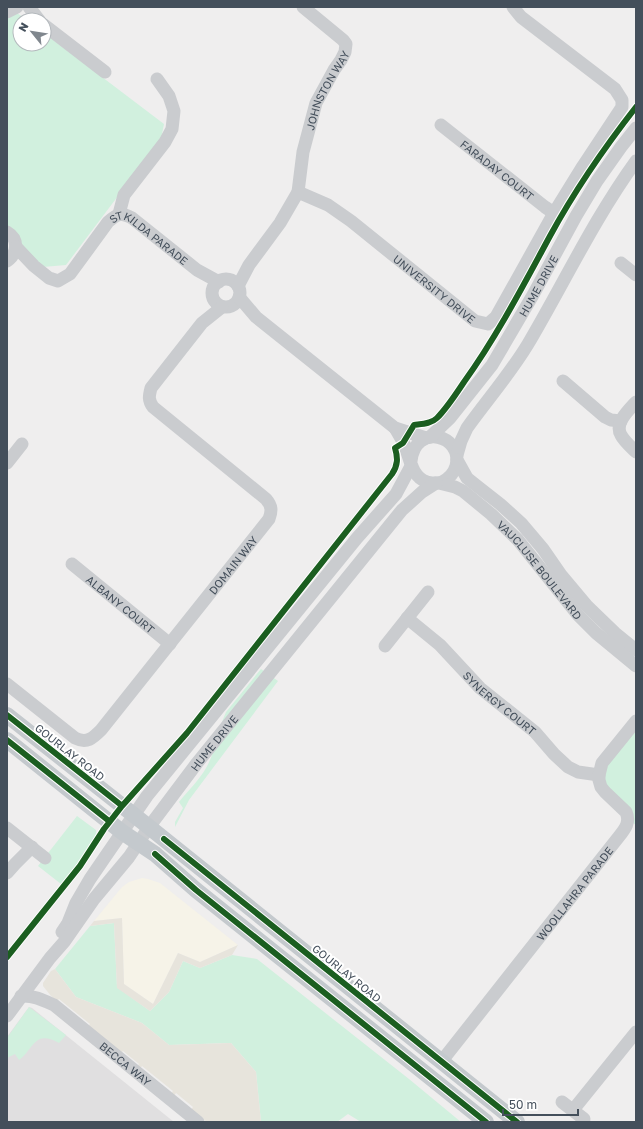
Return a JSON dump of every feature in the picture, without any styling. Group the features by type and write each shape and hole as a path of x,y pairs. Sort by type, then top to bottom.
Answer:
{"main road":[{"name":"GOURLAY ROAD","path":"7,715 517,1122"},
{"path":"7,740 122,832 155,854 196,890 486,1122"}],"street":[{"path":"7,12 17,7"},
{"name":"JOHNSTON WAY","path":"298,192 303,152 316,103 341,60 345,52 346,44 303,7"},
{"name":"UNIVERSITY DRIVE","path":"298,192 328,205 351,221 475,321 488,324 496,317 554,213 622,107 622,100 615,89 521,17 513,7"},
{"path":"52,31 105,72"},
{"path":"120,214 124,195 165,142 172,129 174,110 169,96 157,79"},
{"name":"FARADAY COURT","path":"441,125 554,213"},
{"name":"HUME DRIVE","path":"428,438 450,418 492,365 587,198 621,147 636,128"},
{"name":"HUME DRIVE","path":"457,457 461,441 467,428 527,346 602,213 636,161"},
{"path":"226,293 280,223 298,192"},
{"name":"ST KILDA PARADE","path":"7,232 13,237 16,247 34,266 49,278 58,281 70,274 108,222 120,214 132,218 394,428 403,443 411,463"},
{"path":"7,261 15,252 16,247"},
{"name":"ST KILDA PARADE","path":"7,261 34,266"},
{"path":"621,263 636,275"},
{"name":"DOMAIN WAY","path":"7,684 75,738 80,741 94,737 269,519 271,512 270,505 266,499 153,407 149,399 151,388 226,293"},
{"path":"563,380 605,417 611,420 621,421"},
{"path":"636,402 621,421 619,429 621,435 636,452"},
{"name":"ST KILDA PARADE","path":"394,428 428,438"},
{"path":"438,437 446,440 452,445 457,457 456,468 452,475 438,483 424,481 412,470 412,453 415,446 421,440 428,438 438,437"},
{"path":"7,462 22,444"},
{"name":"VAUCLUSE BOULEVARD","path":"457,457 467,478 521,523 587,606 636,650"},
{"name":"HUME DRIVE","path":"7,1002 62,933 68,923 76,903 90,879 133,815 352,544 396,494 411,463"},
{"name":"HUME DRIVE","path":"7,1016 64,942 94,899 129,857 149,827 197,763 402,510 422,492 438,483"},
{"name":"VAUCLUSE BOULEVARD","path":"438,483 455,487 463,491 505,526 529,553 578,615 596,633 636,666"},
{"name":"ALBANY COURT","path":"72,564 170,644"},
{"path":"385,646 428,592"},
{"name":"SYNERGY COURT","path":"407,618 445,650 480,688 535,732 554,754 568,767 578,772 599,775"},
{"path":"599,775 602,763 636,721"},
{"name":"WOOLLAHRA PARADE","path":"441,1062 627,825 632,821 626,812 605,792 601,786 599,775"},
{"path":"7,828 45,858"},
{"path":"11,868 29,845"},
{"name":"BECCA WAY","path":"40,972 40,986 54,1005 198,1122"},
{"name":"BECCA WAY","path":"22,996 32,996 54,1005"},
{"path":"573,1110 636,1032"},
{"path":"562,1102 584,1119"}],"shaded area":[{"path":"142,878 160,883 238,945 200,962 178,953 153,1004 124,984 122,918 94,921 122,887 129,882"},
{"path":"29,1007 174,1122 7,1122 7,1037"}],"green space":[{"path":"12,16 12,52 52,52 52,39 164,124 161,139 66,265 43,267 26,253 7,226 7,19"},
{"path":"261,669 278,681 189,800 175,827 175,822 183,808 179,802 206,768 212,755 226,712"},
{"path":"636,721 636,825 629,820 601,787 599,769"},
{"path":"77,816 96,830 97,837 61,884 38,866"},
{"path":"114,923 117,987 150,1011 169,992 183,961 200,968 232,955 257,959 461,1122 361,1122 348,1114 337,1122 261,1122 256,1072 231,1043 169,1045 142,1023 76,997 55,969 90,926"},
{"path":"29,1007 66,1035 59,1043 51,1039 39,1039 19,1060 15,1054 7,1058 7,1038"}],"sand":[{"path":"122,918 124,984 153,1004 178,953 200,962 238,945 232,955 200,968 183,961 169,992 150,1011 117,988 114,923 90,926 94,921"},
{"path":"55,969 76,997 142,1023 169,1045 231,1043 256,1072 261,1122 207,1122 191,1110 193,1107 176,1093 174,1096 171,1094 173,1091 142,1066 140,1069 137,1066 139,1064 123,1051 121,1053 88,1026 90,1024 59,999 57,1001 51,996 43,986 43,983 51,971"}],"cycle path":[{"path":"7,957 80,866 104,829 122,806 187,733 392,474 397,461 395,448 403,443 414,425 435,420 448,405 499,329 580,186 601,154 636,107"},
{"path":"7,715 121,805"},
{"path":"7,740 109,821"},
{"path":"164,839 517,1122"},
{"path":"155,854 196,890 486,1122"}]}
